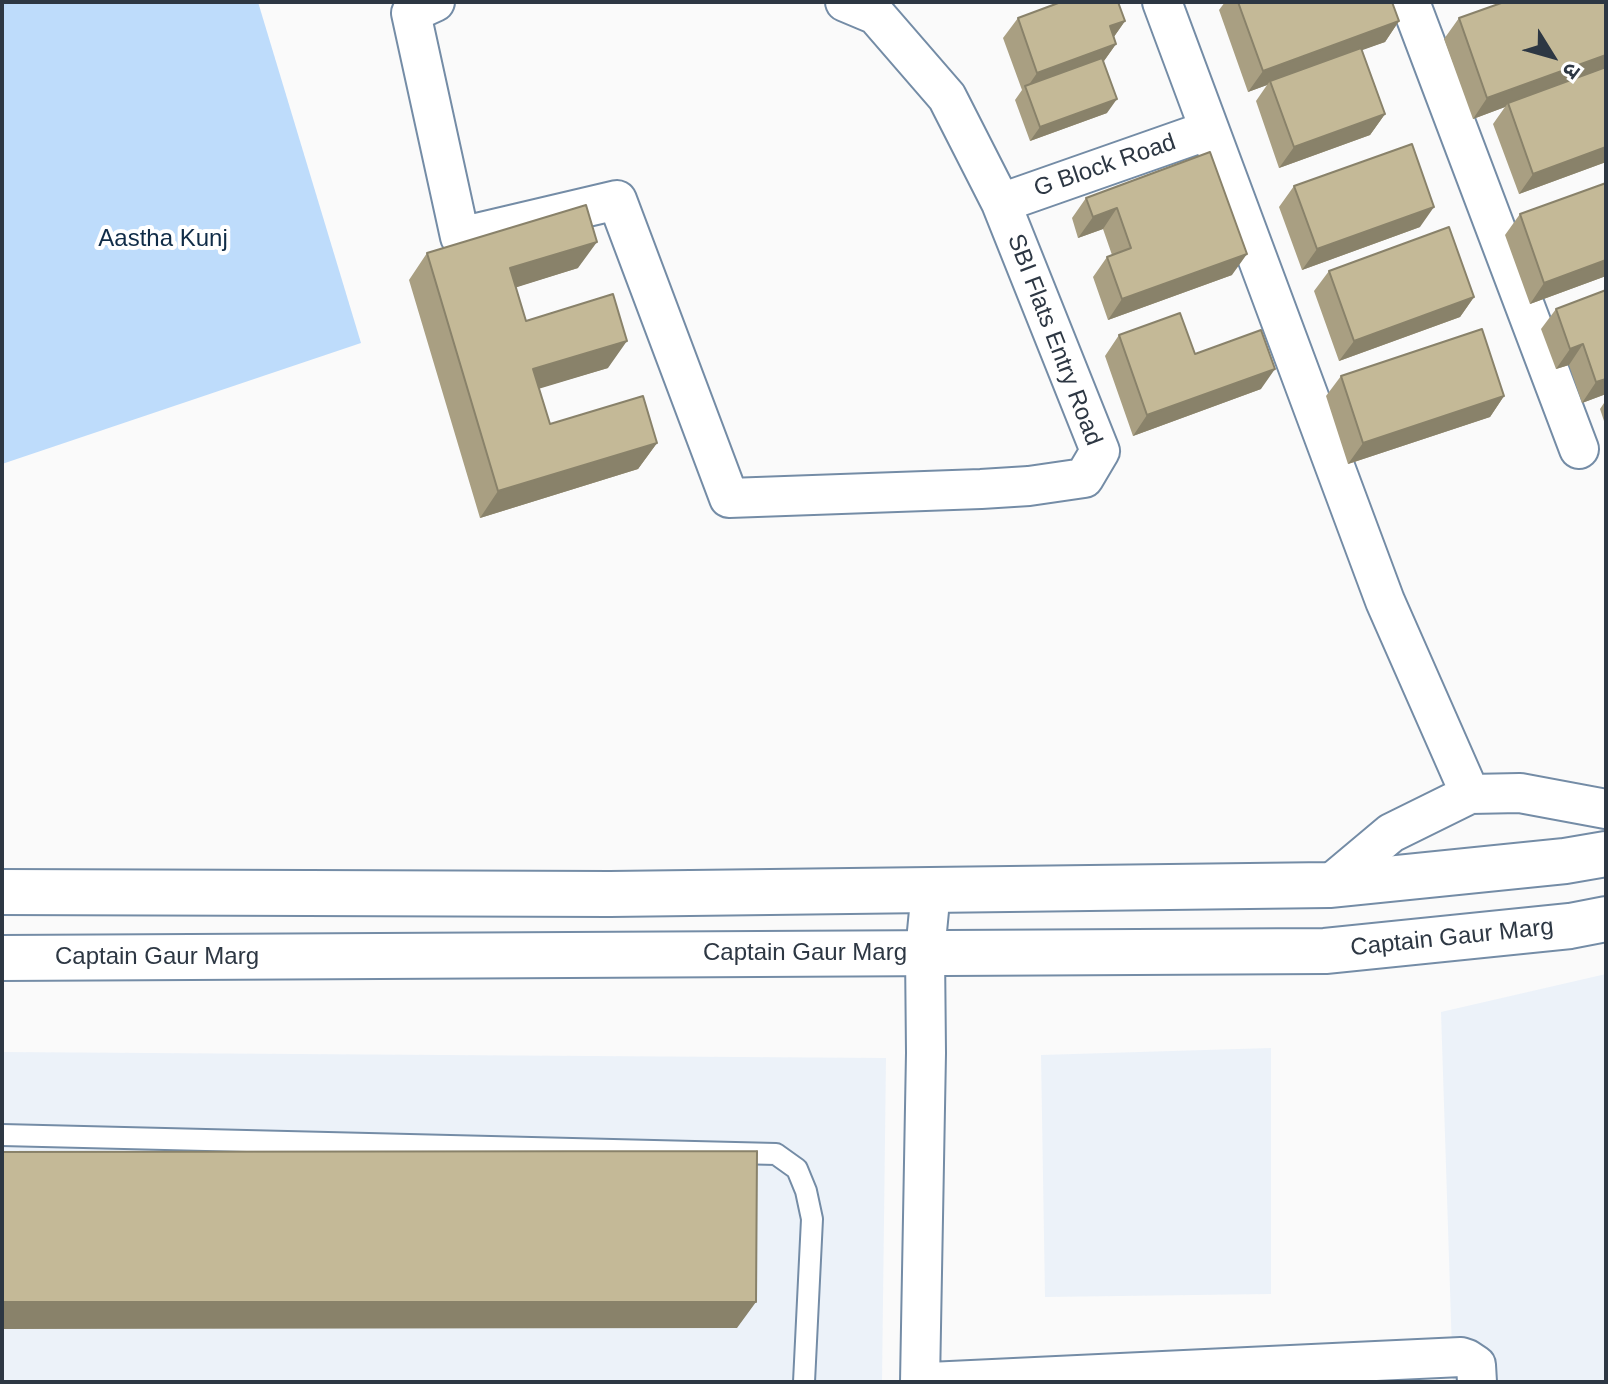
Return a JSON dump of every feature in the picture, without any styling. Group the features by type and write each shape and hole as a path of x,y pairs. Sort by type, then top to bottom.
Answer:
{"main road":[{"path":"2,892 610,894 1329,885 1606,854"},
{"name":"Captain Gaur Marg","path":"2,958 1325,951 1570,926 1606,919"}],"street":[{"name":"SBI Flats Entry Road","path":"435,2 411,13 460,237 617,200 729,498 981,489 1084,478 1100,451 1001,203 947,97 876,15 845,2"},
{"path":"1162,2 1395,628 1470,794"},
{"path":"1410,2 1579,449"},
{"name":"G Block Road","path":"1001,203 1209,130"},
{"path":"1329,885 1391,833 1470,794 1520,793 1606,809"},
{"path":"920,1382 925,952 931,890"},
{"path":"929,1382 1461,1357 1476,1365 1477,1382"}],"lane":[{"path":"2,1135 776,1154 797,1169 812,1219 804,1382"}],"shaded area":[{"path":"1606,974 1606,1382 1453,1382 1441,1012"},
{"path":"1271,1048 1271,1294 1045,1297 1041,1055"},
{"path":"2,1052 886,1058 882,1382 2,1382"}],"green space":[{"name":"Aastha Kunj","path":"2,2 258,2 361,343 2,464"}],"building":[{"path":"1061,2 1118,2 1125,21 1110,26 1116,44 1037,73 1018,18"},
{"path":"1238,2 1392,2 1399,21 1263,71"},
{"path":"1504,2 1606,2 1606,55 1487,98 1459,18"},
{"path":"1361,48 1385,114 1294,147 1270,81"},
{"path":"1102,58 1117,99 1040,127 1025,86"},
{"path":"1606,67 1606,147 1533,174 1508,103"},
{"path":"1412,144 1434,207 1317,249 1294,186"},
{"path":"1210,152 1247,254 1122,299 1107,257 1131,248 1117,208 1093,217 1086,198"},
{"path":"1606,183 1606,260 1544,283 1520,214"},
{"path":"586,205 597,242 510,268 526,321 613,294 627,341 533,369 550,424 643,396 657,443 498,491 427,253"},
{"path":"1449,227 1474,297 1354,341 1329,271"},
{"path":"1606,290 1606,379 1596,382 1583,344 1570,349 1556,309"},
{"path":"1180,313 1195,354 1261,330 1275,369 1147,415 1119,335"},
{"path":"1482,329 1504,396 1363,443 1341,376"},
{"path":"757,1151 756,1302 2,1302 2,1152"}]}
